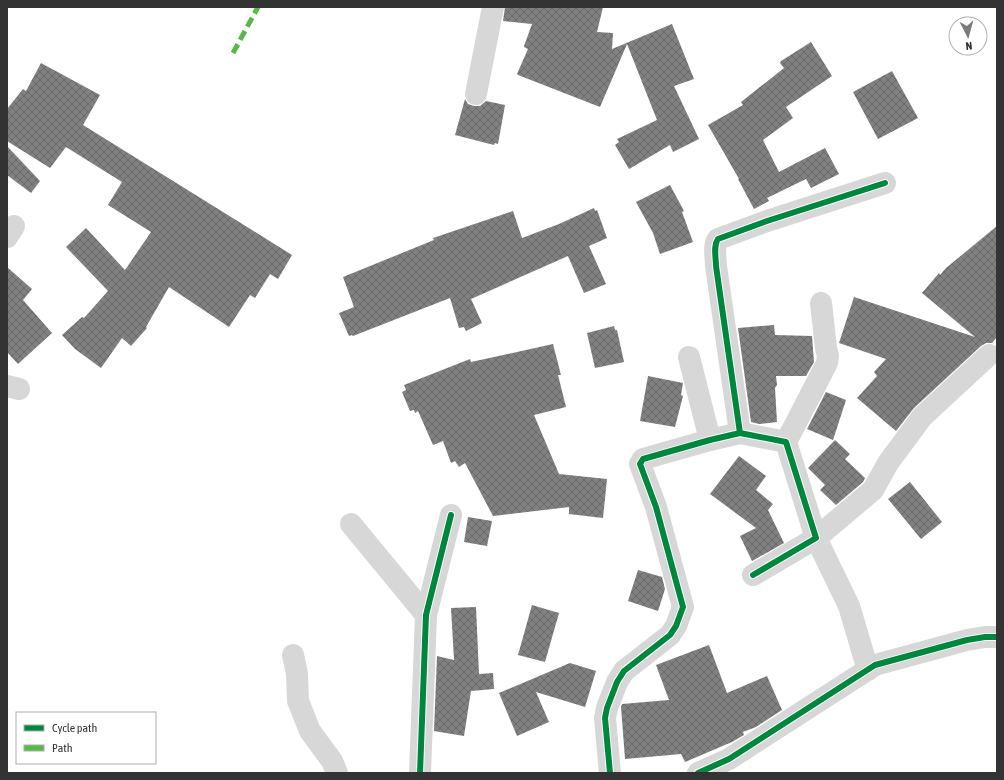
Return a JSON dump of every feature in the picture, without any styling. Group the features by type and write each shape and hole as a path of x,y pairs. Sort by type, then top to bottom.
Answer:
{"street":[{"path":"476,94 493,7"},
{"path":"740,433 716,266 716,241 767,221 885,183"},
{"path":"820,303 828,356 827,363 786,442 816,538 849,606 868,670"},
{"path":"752,575 816,538 874,490 888,463 922,417 988,355"},
{"path":"689,357 710,440"},
{"path":"610,773 605,718 607,708 617,682 624,671 670,636 676,626 683,607 656,507 640,464 643,459 655,455 740,433 786,442"},
{"path":"420,773 426,615 451,515"},
{"path":"351,524 426,615"},
{"path":"704,772 729,759 875,665 967,640 997,637"},
{"path":"293,655 297,674 298,701 310,731 332,761 337,773"}],"building":[{"path":"505,7 603,7 597,32 613,33 612,49 672,24 694,79 674,86 699,139 673,152 670,145 629,169 615,145 619,142 617,139 657,120 627,44 600,107 517,74 528,49 524,46 532,24 503,21"},
{"path":"811,42 832,76 786,107 793,118 763,140 779,172 825,148 839,174 811,188 806,179 767,198 769,201 754,209 739,179 708,125 743,105 741,102 784,68 780,63 781,61"},
{"path":"41,63 100,95 83,125 292,255 278,279 270,274 255,298 250,295 229,327 169,287 146,327 147,328 131,346 122,338 101,368 75,349 62,335 82,317 84,318 108,291 66,247 86,228 125,270 151,232 108,205 122,182 66,147 50,168 7,141 7,109 23,89 26,91"},
{"path":"892,71 918,118 878,139 853,92"},
{"path":"465,99 468,104 474,106 480,106 486,101 505,105 498,144 495,143 494,145 455,135"},
{"path":"7,146 40,181 31,193 7,175"},
{"path":"670,185 684,211 682,212 693,242 660,254 653,233 636,202"},
{"path":"594,208 595,211 597,210 607,238 589,246 606,284 584,293 568,256 471,299 482,323 466,331 464,327 459,328 450,298 353,336 349,336 339,313 354,307 343,277 434,240 433,238 513,211 522,238 559,224"},
{"path":"997,226 997,337 992,343 986,343 981,346 914,408 896,431 857,398 877,376 874,372 886,359 839,343 854,297 975,337 922,293 939,273 940,275 946,268"},
{"path":"7,267 32,289 23,300 52,333 18,364 7,352"},
{"path":"774,325 775,335 812,336 814,362 806,376 776,376 777,385 775,388 777,422 759,424 751,422 738,328"},
{"path":"614,326 615,330 617,330 624,362 595,368 587,333"},
{"path":"553,344 561,375 558,375 566,407 534,415 559,474 607,479 603,518 569,514 569,507 493,516 465,463 459,467 455,461 451,463 443,441 433,445 418,411 415,413 414,410 410,411 402,392 406,390 404,385 470,359 471,362"},
{"path":"648,376 683,383 681,395 683,396 675,427 640,421"},
{"path":"826,392 846,400 833,440 807,429"},
{"path":"835,440 850,454 845,459 865,478 863,482 836,505 820,490 825,485 808,468"},
{"path":"739,456 766,476 756,490 773,504 768,510 784,543 752,561 740,536 756,528 710,494"},
{"path":"910,482 942,522 921,539 888,499"},
{"path":"468,517 492,521 487,546 464,542"},
{"path":"638,570 662,577 665,589 658,611 628,601"},
{"path":"532,605 559,613 545,662 518,655"},
{"path":"476,607 479,674 493,673 494,689 471,691 464,736 434,731 437,656 454,660 451,608"},
{"path":"709,645 727,693 767,676 782,710 756,727 743,732 744,735 732,742 685,762 681,754 625,759 622,704 669,700 656,665"},
{"path":"570,663 596,671 585,707 536,692 549,722 517,736 499,693"}],"marked path":[{"path":"233,53 258,7"}],"cycle path":[{"path":"740,433 716,266 716,242 718,239 767,221 885,183"},
{"path":"610,773 605,718 607,708 617,682 624,671 670,635 676,626 683,607 656,507 640,464 643,459 740,433 786,442 816,538 753,575"},
{"path":"420,773 426,615 451,515"},
{"path":"698,773 729,759 875,665 967,640 997,637"}]}
